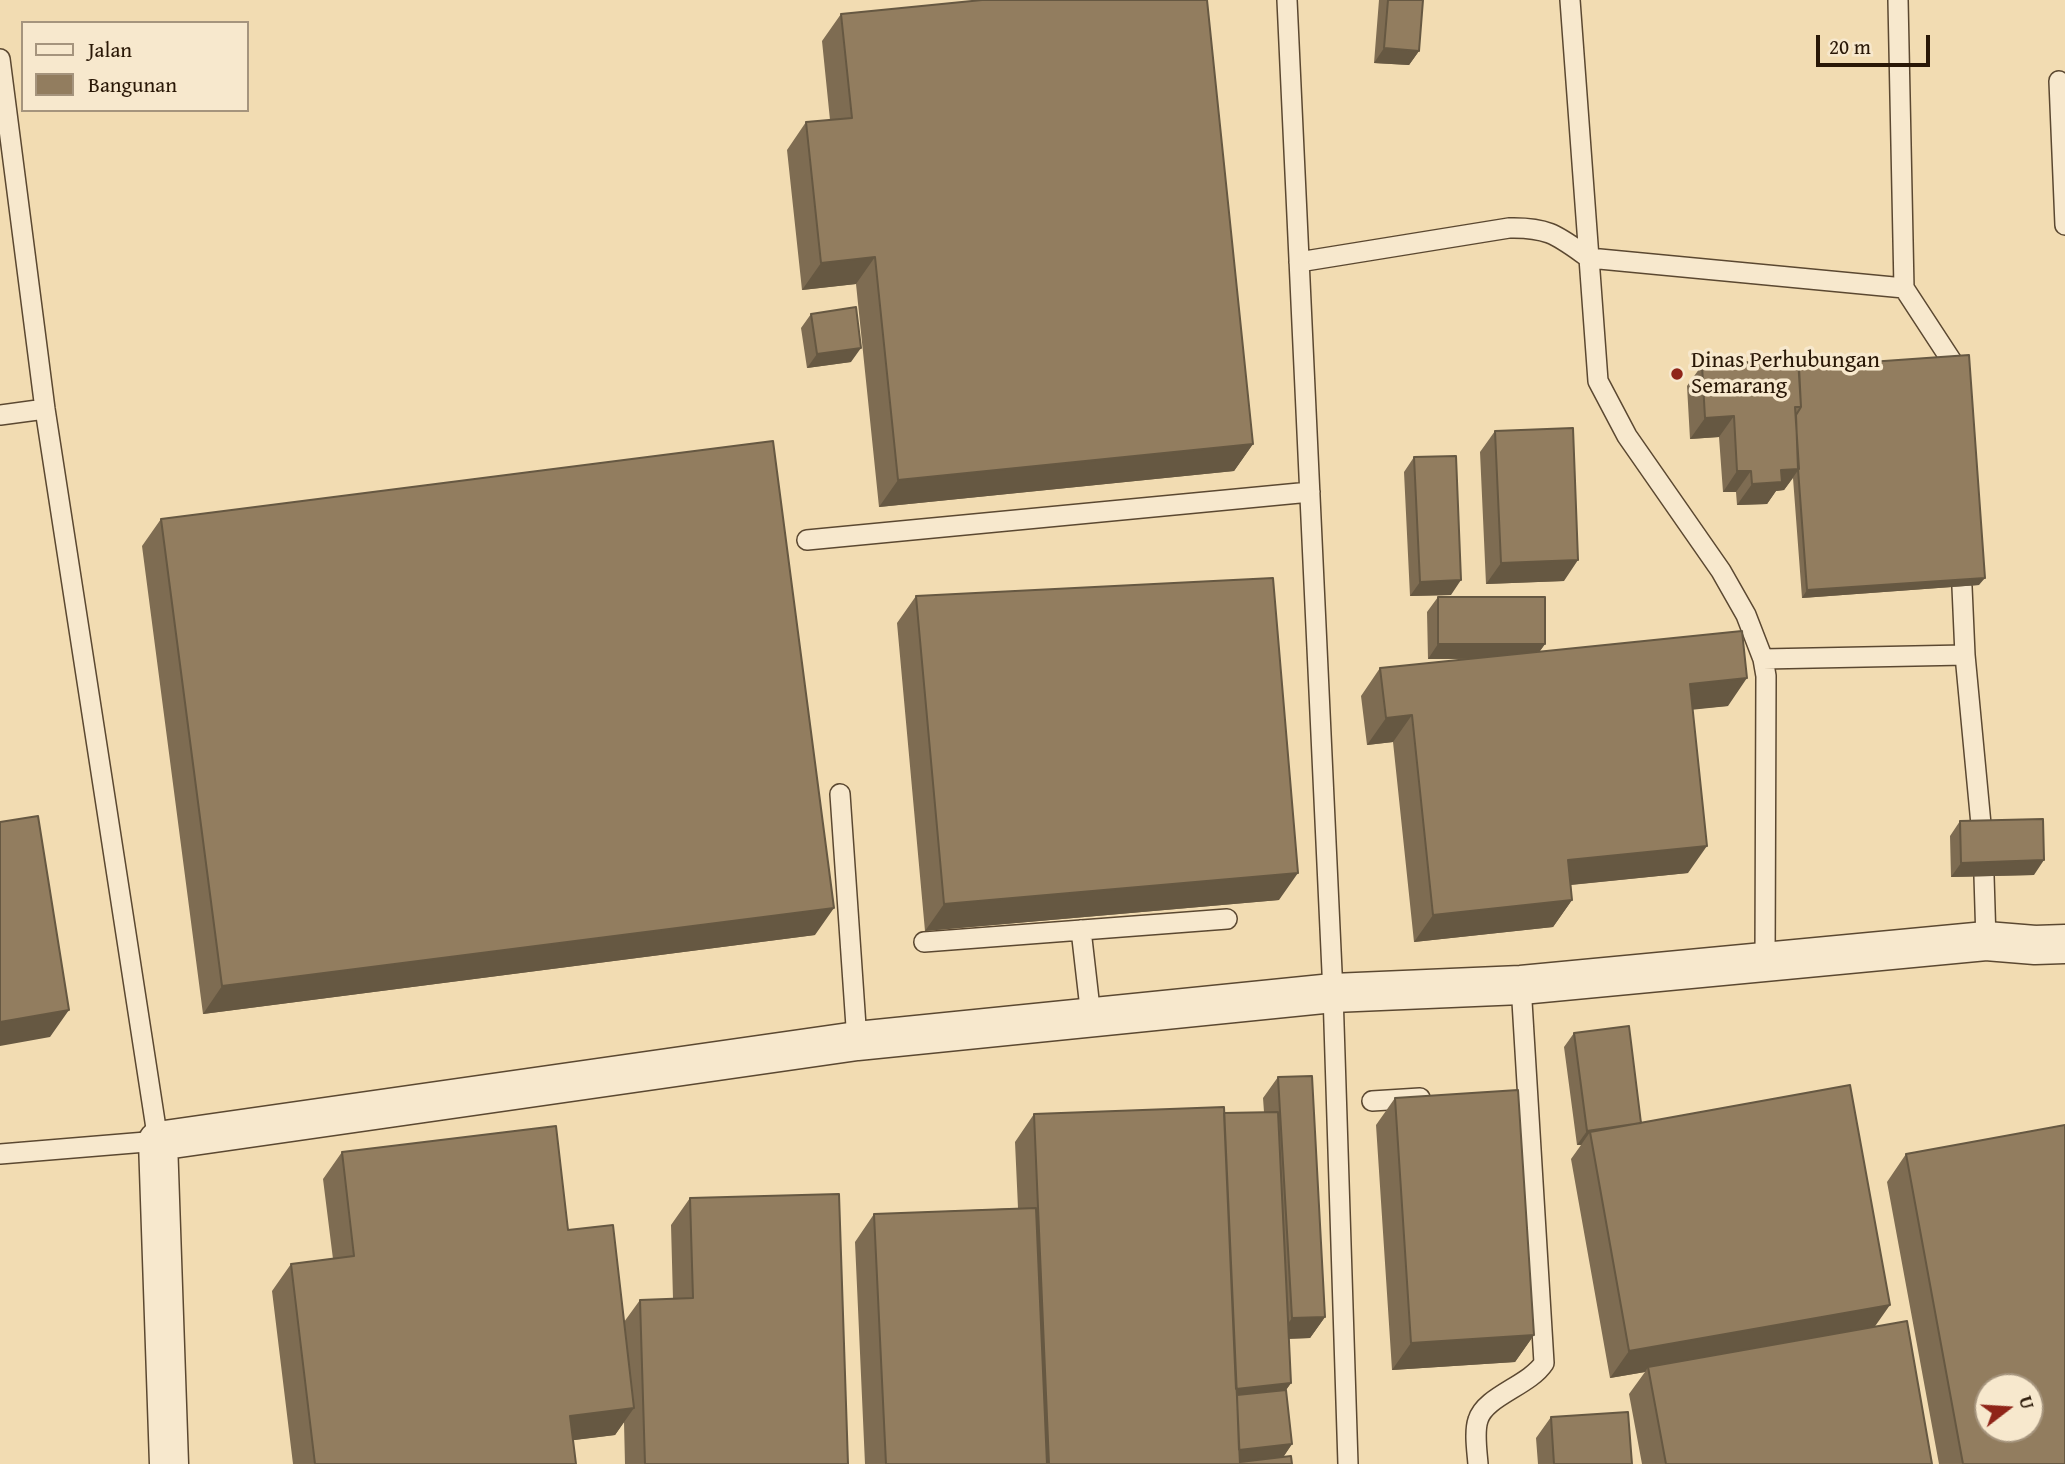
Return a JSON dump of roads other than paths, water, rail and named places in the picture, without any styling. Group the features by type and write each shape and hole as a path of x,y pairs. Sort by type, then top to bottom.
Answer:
{"street":[{"path":"169,1464 158,1141 857,1041 1333,993 1521,985 1986,941 2035,945 2065,944"}],"lane":[{"path":"1287,0 1333,993 1348,1464"},
{"path":"1570,0 1598,381 1627,436 1721,571 1746,615 1763,659 1766,676 1765,963"},
{"path":"1898,0 1904,288 1953,363"},
{"path":"0,59 44,409 158,1141 0,1154"},
{"path":"2059,81 2065,225"},
{"path":"1299,262 1509,228 1533,227 1556,235 1589,258 1904,288"},
{"path":"0,415 44,409"},
{"path":"807,540 1310,492"},
{"path":"1962,587 1965,654 1982,835"},
{"path":"1763,659 1965,654"},
{"path":"840,794 857,1041"},
{"path":"1984,876 1986,941"},
{"path":"924,942 1227,919"},
{"path":"1081,930 1091,1017"},
{"path":"1478,1464 1477,1420 1484,1408 1536,1374 1544,1363 1520,1092 1521,985"},
{"path":"1372,1101 1436,1097"}],"place":[{"name":"Dinas Perhubungan Semarang","path":"1677,374"}]}
